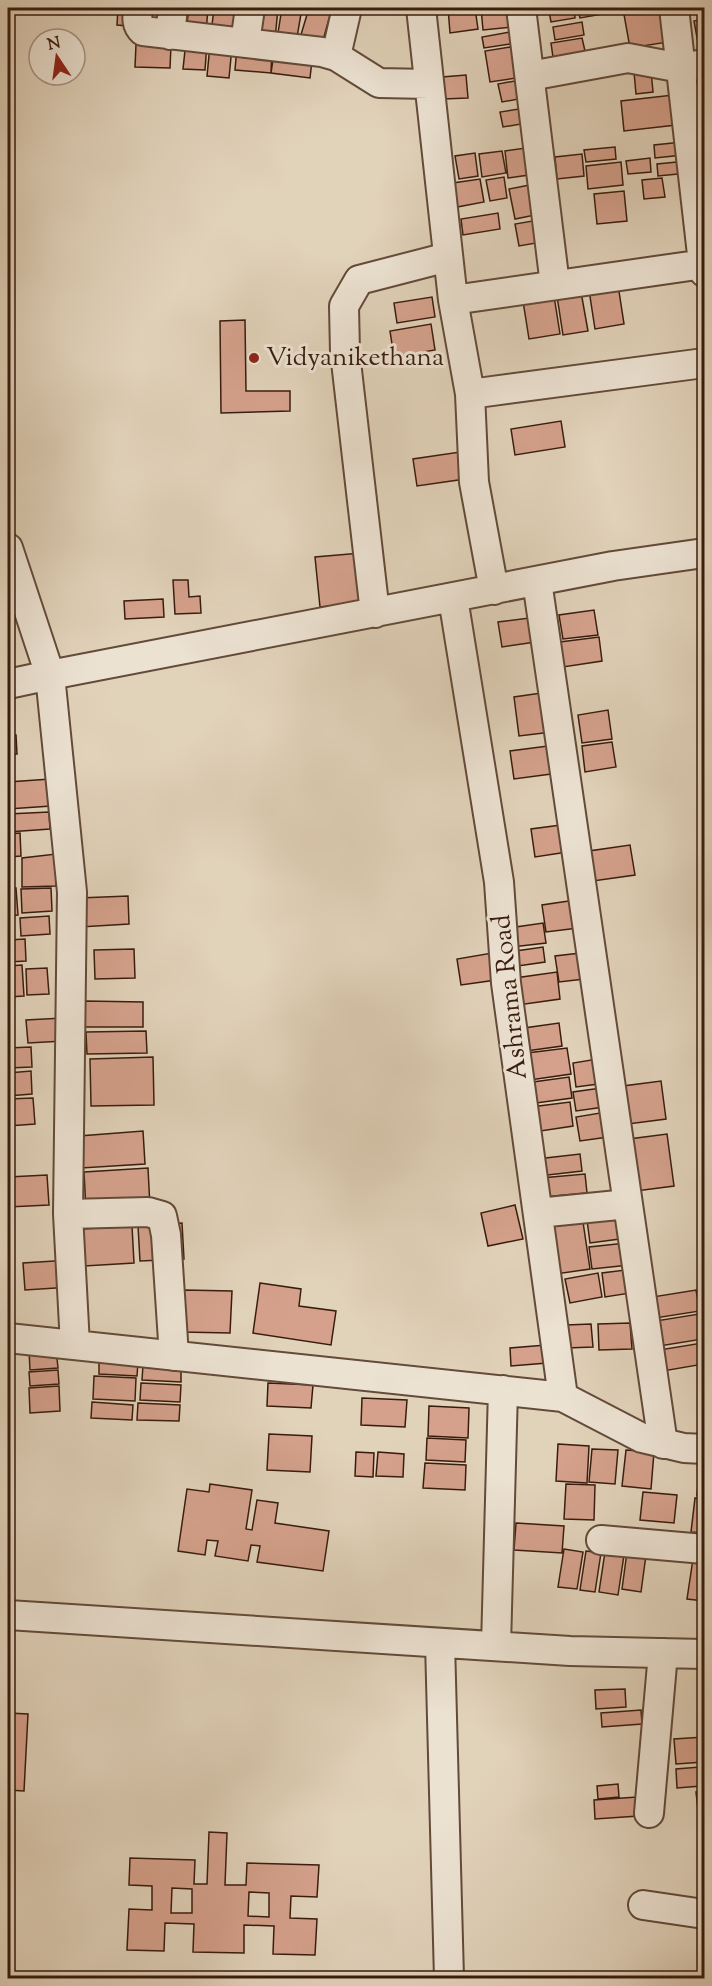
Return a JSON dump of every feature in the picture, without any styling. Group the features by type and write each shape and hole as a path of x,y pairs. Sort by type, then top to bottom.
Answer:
{"street":[{"path":"138,8 139,27 144,32 172,21 245,43 322,52 336,56 379,83 429,84"},
{"path":"245,43 250,8"},
{"path":"336,56 346,8"},
{"path":"421,8 453,300 470,394 474,482 494,590"},
{"path":"521,8 555,285"},
{"path":"453,300 704,267 693,66 674,8"},
{"path":"530,76 628,58 693,66"},
{"path":"375,613 345,352 344,306 359,280 448,257"},
{"path":"470,394 705,363"},
{"path":"8,548 50,675 72,892 68,1214 75,1345"},
{"path":"8,684 537,581 705,553"},
{"path":"537,581 663,1444"},
{"name":"Ashrama Road","path":"453,597 499,882 506,983 563,1397"},
{"path":"538,1213 628,1204"},
{"path":"68,1214 148,1212 162,1216 166,1234 174,1356"},
{"path":"8,1338 563,1397 642,1438 663,1444 705,1449"},
{"path":"496,1647 503,1390"},
{"path":"601,1540 705,1549"},
{"path":"8,1615 496,1647 705,1654"},
{"path":"440,1643 449,1978"},
{"path":"649,1813 663,1653"},
{"path":"643,1905 705,1914"}],"building":[{"path":"118,8 140,8 139,27 117,25"},
{"path":"189,8 208,8 206,33 186,31"},
{"path":"214,8 243,8 239,37 211,34"},
{"path":"251,8 278,8 275,39 249,38"},
{"path":"282,8 302,8 296,43 277,39"},
{"path":"309,8 332,8 322,44 300,38"},
{"path":"448,8 475,8 478,29 450,33"},
{"path":"481,8 520,8 522,26 483,30"},
{"path":"574,8 575,18 551,22 549,11"},
{"path":"578,8 608,8 609,13 580,18"},
{"path":"662,8 668,42 630,48 623,9"},
{"path":"704,19 704,59 701,60 694,21"},
{"path":"582,22 584,35 555,40 553,27"},
{"path":"521,30 523,42 484,48 482,37"},
{"path":"582,38 585,51 553,57 551,43"},
{"path":"186,41 207,43 205,70 183,69"},
{"path":"136,44 171,45 170,68 135,67"},
{"path":"210,45 232,47 229,78 207,76"},
{"path":"523,45 529,76 490,82 485,51"},
{"path":"237,46 272,48 271,73 235,70"},
{"path":"275,46 313,52 310,78 271,73"},
{"path":"650,60 653,92 636,94 633,61"},
{"path":"704,69 704,102 698,103 693,71"},
{"path":"466,75 468,98 443,99 442,77"},
{"path":"526,79 529,97 502,102 498,84"},
{"path":"682,94 685,124 624,131 621,101"},
{"path":"531,107 533,122 503,127 500,112"},
{"path":"682,142 683,155 655,158 654,145"},
{"path":"533,147 536,174 508,178 505,151"},
{"path":"615,147 616,159 586,162 584,150"},
{"path":"502,151 506,173 482,177 479,154"},
{"path":"475,153 478,176 459,179 455,156"},
{"path":"582,154 584,176 557,179 555,157"},
{"path":"650,158 651,172 628,174 626,161"},
{"path":"687,161 688,173 658,176 657,164"},
{"path":"621,162 623,185 588,189 586,166"},
{"path":"504,177 507,198 490,201 486,180"},
{"path":"662,178 665,197 644,199 642,180"},
{"path":"480,179 484,202 457,207 453,183"},
{"path":"540,183 545,213 515,219 509,189"},
{"path":"624,191 627,221 597,224 594,194"},
{"path":"498,213 500,229 463,235 461,219"},
{"path":"544,219 548,241 519,246 515,224"},
{"path":"618,285 624,324 595,329 589,290"},
{"path":"581,292 588,331 563,335 557,296"},
{"path":"554,296 560,334 529,339 523,301"},
{"path":"432,297 435,317 397,323 394,303"},
{"path":"245,320 246,391 290,391 290,411 221,413 220,321"},
{"path":"431,324 435,350 394,357 390,331"},
{"path":"561,421 565,447 515,455 511,429"},
{"path":"460,452 465,479 417,486 413,459"},
{"path":"361,553 366,602 320,607 315,557"},
{"path":"173,580 188,580 189,597 200,596 201,613 175,614"},
{"path":"163,599 164,617 125,619 124,601"},
{"path":"594,610 598,635 563,639 559,615"},
{"path":"545,616 549,640 502,647 498,622"},
{"path":"599,637 602,661 563,667 560,642"},
{"path":"555,691 560,731 519,736 514,697"},
{"path":"8,704 12,704 13,729 8,730"},
{"path":"608,710 612,739 582,743 578,715"},
{"path":"16,735 17,754 8,754 8,736"},
{"path":"612,742 616,767 585,772 582,746"},
{"path":"563,744 566,772 514,779 510,751"},
{"path":"50,779 51,806 8,809 8,782"},
{"path":"49,812 50,829 8,832 8,814"},
{"path":"576,823 580,850 535,857 531,829"},
{"path":"20,833 21,856 8,857 8,834"},
{"path":"630,845 635,875 593,881 589,851"},
{"path":"56,854 56,886 22,887 22,858"},
{"path":"8,888 16,888 18,915 8,916"},
{"path":"51,888 52,911 22,913 21,889"},
{"path":"128,896 129,924 80,927 79,898"},
{"path":"582,899 586,927 546,932 542,905"},
{"path":"49,916 50,934 21,936 20,918"},
{"path":"543,923 546,943 512,947 509,928"},
{"path":"25,939 26,961 8,962 8,940"},
{"path":"543,947 545,962 511,967 509,952"},
{"path":"134,949 135,978 95,979 94,950"},
{"path":"589,952 593,978 559,982 555,956"},
{"path":"492,953 496,980 461,985 457,959"},
{"path":"22,965 24,996 8,997 8,966"},
{"path":"47,968 49,994 27,995 26,969"},
{"path":"557,972 560,999 518,1005 515,978"},
{"path":"85,1001 143,1002 143,1027 85,1027"},
{"path":"63,1018 64,1041 28,1043 26,1020"},
{"path":"559,1023 562,1046 519,1052 517,1029"},
{"path":"146,1031 147,1053 87,1054 86,1032"},
{"path":"31,1047 32,1067 8,1068 8,1048"},
{"path":"567,1048 571,1074 523,1081 519,1054"},
{"path":"153,1057 154,1105 91,1106 90,1059"},
{"path":"603,1058 606,1083 576,1087 573,1063"},
{"path":"31,1071 32,1094 8,1096 8,1073"},
{"path":"569,1077 572,1098 529,1104 526,1083"},
{"path":"661,1081 666,1119 628,1124 623,1086"},
{"path":"608,1087 611,1106 576,1111 573,1092"},
{"path":"33,1098 35,1124 8,1126 8,1099"},
{"path":"570,1102 573,1126 534,1132 531,1107"},
{"path":"612,1111 615,1136 580,1141 576,1117"},
{"path":"143,1131 145,1164 81,1168 79,1136"},
{"path":"667,1134 674,1186 636,1191 629,1139"},
{"path":"580,1154 582,1171 539,1176 537,1159"},
{"path":"148,1168 150,1207 86,1210 84,1172"},
{"path":"585,1174 587,1193 543,1197 541,1178"},
{"path":"47,1175 49,1205 8,1207 8,1177"},
{"path":"515,1205 523,1239 488,1246 481,1213"},
{"path":"624,1215 627,1238 590,1243 587,1220"},
{"path":"583,1222 590,1269 556,1274 548,1227"},
{"path":"182,1223 184,1259 140,1261 138,1226"},
{"path":"132,1226 134,1263 84,1266 82,1229"},
{"path":"626,1243 629,1265 592,1269 589,1247"},
{"path":"70,1260 71,1287 25,1290 23,1263"},
{"path":"633,1269 637,1292 605,1297 602,1273"},
{"path":"598,1273 602,1297 570,1303 565,1279"},
{"path":"260,1283 301,1289 299,1306 336,1311 331,1345 253,1333"},
{"path":"184,1290 232,1291 230,1333 182,1332"},
{"path":"696,1290 700,1311 649,1319 646,1298"},
{"path":"699,1314 703,1339 647,1348 643,1323"},
{"path":"630,1323 632,1349 599,1350 598,1324"},
{"path":"591,1324 593,1347 567,1348 566,1325"},
{"path":"702,1343 704,1364 663,1371 659,1350"},
{"path":"546,1345 547,1363 511,1366 510,1348"},
{"path":"56,1349 58,1368 30,1370 29,1350"},
{"path":"99,1361 138,1362 137,1376 99,1374"},
{"path":"143,1365 181,1367 181,1382 142,1380"},
{"path":"58,1370 59,1384 30,1386 29,1372"},
{"path":"94,1376 136,1378 135,1401 93,1399"},
{"path":"141,1383 181,1385 180,1402 140,1400"},
{"path":"268,1383 313,1385 311,1408 267,1406"},
{"path":"59,1386 60,1411 30,1413 29,1388"},
{"path":"362,1398 407,1400 405,1427 361,1425"},
{"path":"92,1402 133,1405 132,1420 91,1418"},
{"path":"138,1403 180,1405 179,1421 137,1420"},
{"path":"429,1406 469,1408 468,1438 428,1436"},
{"path":"269,1434 312,1436 310,1472 267,1470"},
{"path":"427,1438 466,1440 465,1462 426,1460"},
{"path":"558,1444 589,1446 587,1483 556,1481"},
{"path":"592,1449 618,1450 615,1484 589,1482"},
{"path":"626,1450 654,1452 651,1489 622,1486"},
{"path":"356,1452 374,1453 373,1477 355,1476"},
{"path":"378,1452 404,1454 403,1477 376,1476"},
{"path":"701,1459 704,1459 704,1496 697,1495"},
{"path":"425,1463 466,1465 465,1490 423,1488"},
{"path":"210,1484 252,1490 246,1529 252,1530 257,1500 278,1503 275,1523 329,1531 323,1571 257,1562 260,1546 251,1545 248,1561 215,1556 218,1541 207,1540 205,1555 178,1551 187,1489 209,1492"},
{"path":"566,1484 595,1485 594,1520 564,1519"},
{"path":"643,1492 677,1495 674,1523 640,1520"},
{"path":"695,1498 704,1499 704,1533 691,1532"},
{"path":"516,1523 564,1526 562,1553 514,1550"},
{"path":"564,1549 583,1552 577,1589 558,1587"},
{"path":"586,1551 601,1553 595,1592 580,1590"},
{"path":"605,1552 624,1555 618,1595 599,1592"},
{"path":"627,1552 646,1555 641,1592 622,1589"},
{"path":"693,1559 704,1560 704,1601 687,1599"},
{"path":"625,1689 626,1707 596,1709 595,1690"},
{"path":"641,1710 642,1724 602,1727 601,1713"},
{"path":"8,1713 28,1714 24,1791 8,1790"},
{"path":"704,1737 704,1762 676,1764 674,1739"},
{"path":"700,1767 701,1786 677,1788 676,1769"},
{"path":"618,1784 619,1797 598,1799 597,1786"},
{"path":"704,1791 704,1819 699,1819 696,1792"},
{"path":"652,1796 653,1815 595,1819 594,1800"},
{"path":"209,1832 227,1833 225,1885 246,1885 247,1863 319,1865 317,1897 291,1896 290,1918 317,1919 315,1955 273,1954 274,1926 244,1925 244,1953 193,1952 194,1924 165,1923 164,1951 127,1950 129,1909 152,1910 152,1886 129,1885 130,1858 195,1860 194,1884 207,1884","holes":["172,1888 192,1889 192,1913 171,1913","249,1892 269,1893 269,1917 248,1916"]},
{"path":"279,1974 279,1978 255,1978 254,1975"}],"place":[{"name":"Vidyanikethana","path":"254,358"}]}
